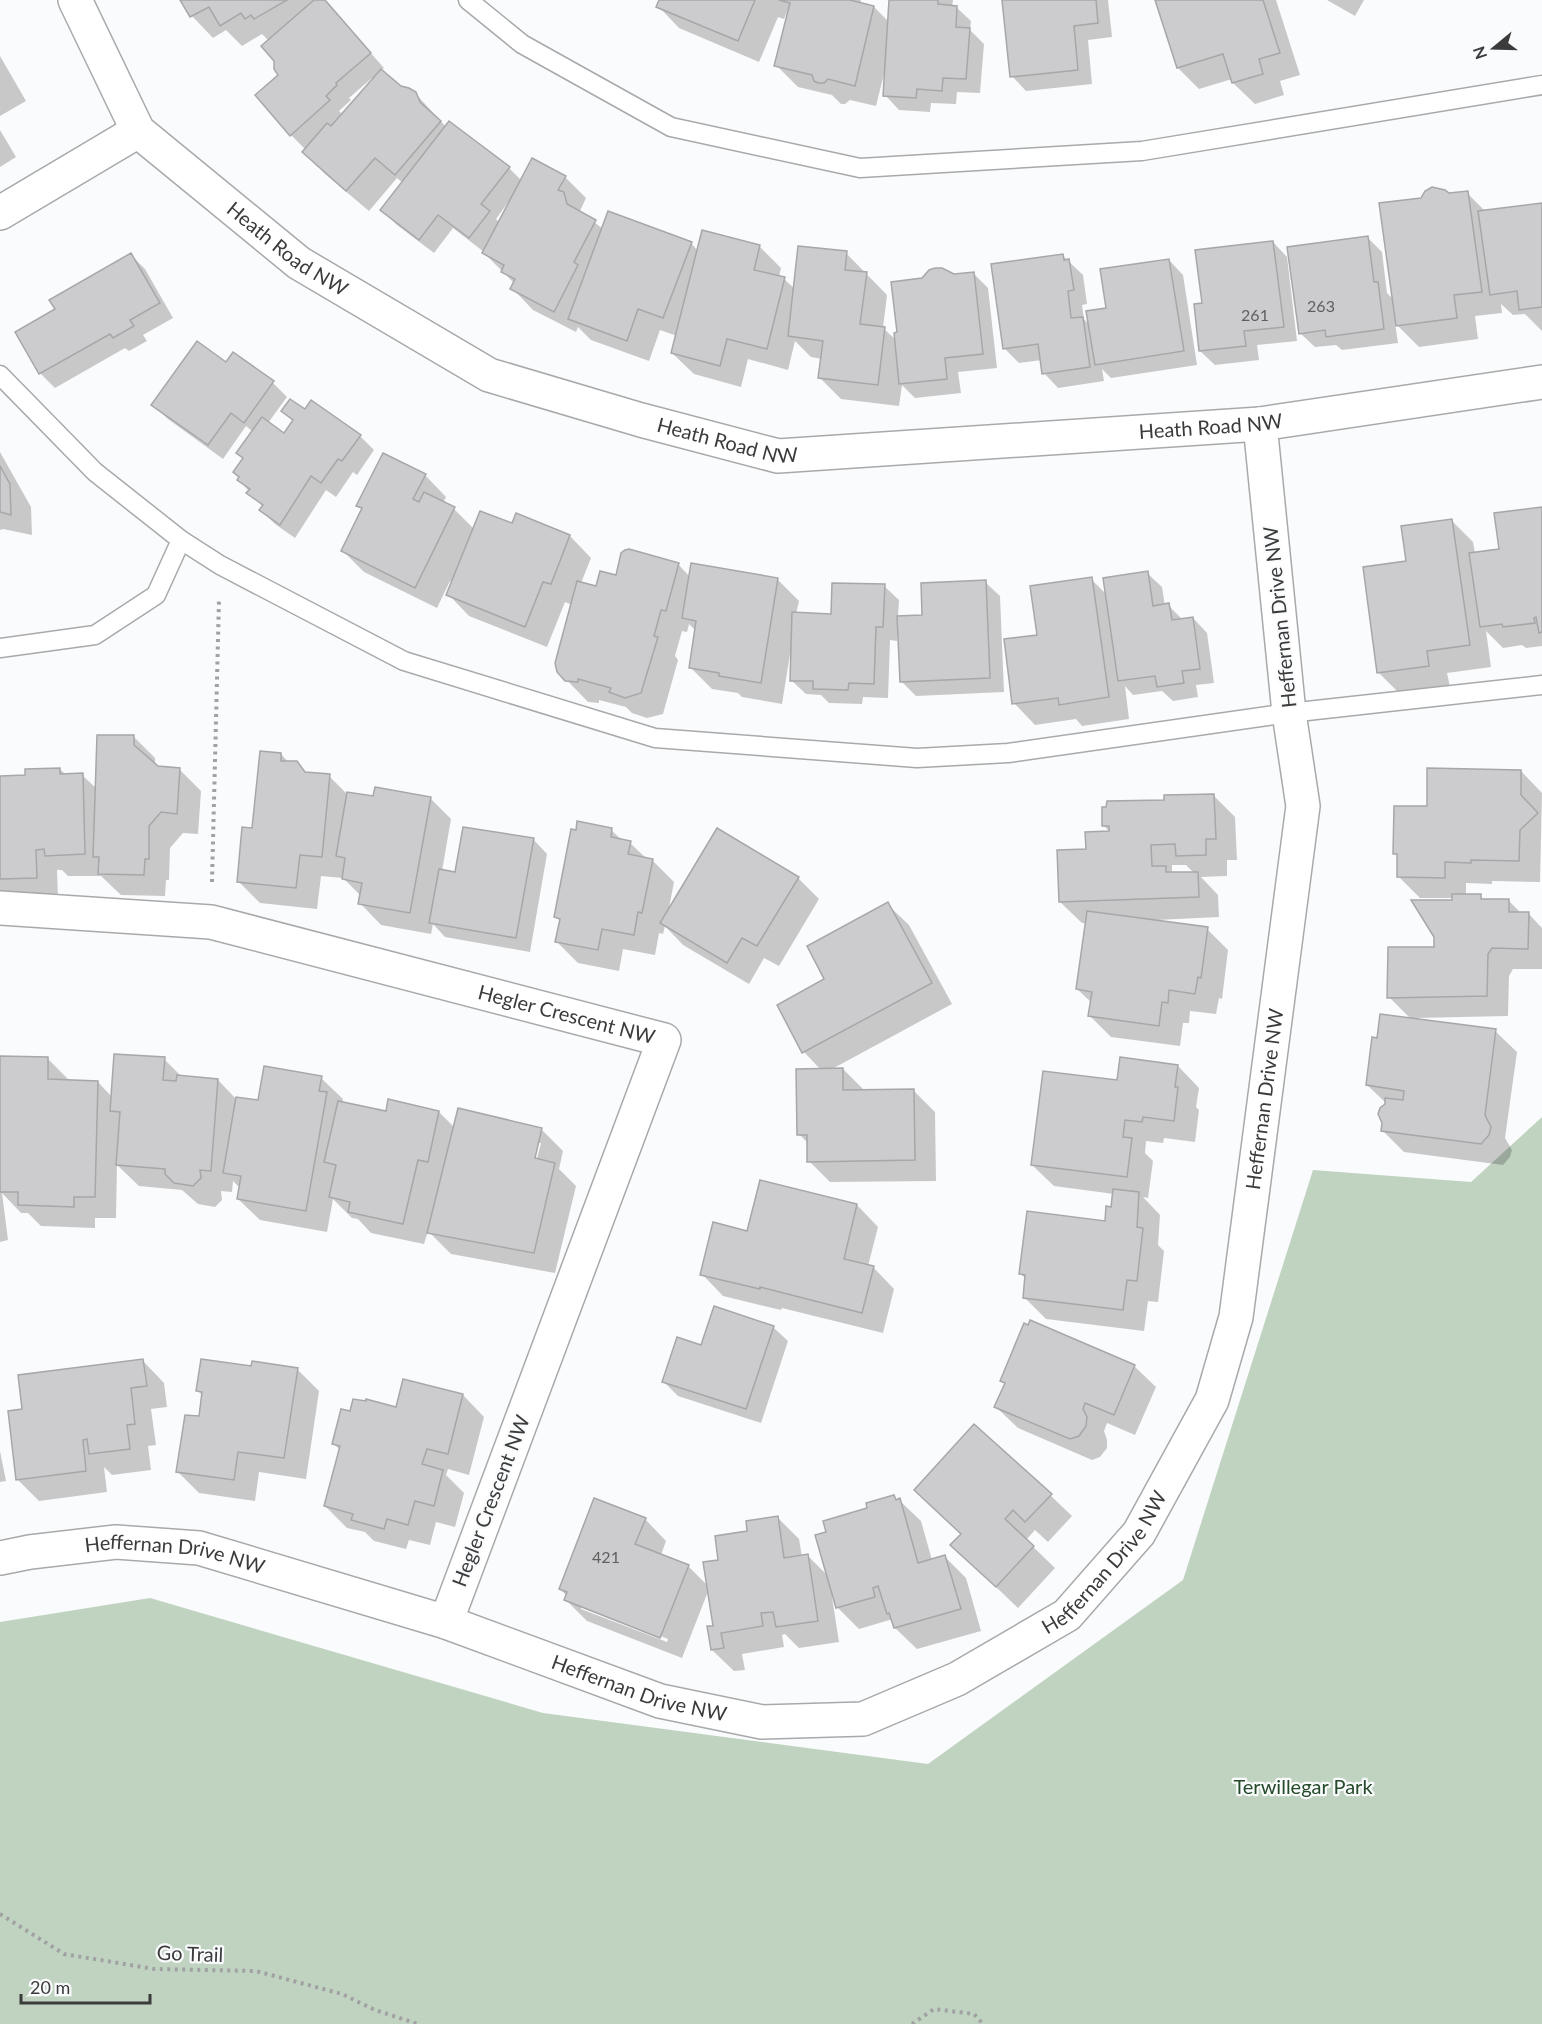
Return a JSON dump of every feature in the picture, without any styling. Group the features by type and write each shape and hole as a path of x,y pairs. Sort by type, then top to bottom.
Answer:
{"street":[{"name":"Heath Road NW","path":"75,0 138,131 299,263 489,375 641,420 778,456 1260,423 1542,382"},
{"path":"0,213 138,131"},
{"name":"Heffernan Drive NW","path":"0,1558 30,1552 116,1542 199,1548 446,1622 660,1701 762,1722 863,1719 957,1679 1067,1615 1139,1533 1212,1400 1236,1317 1303,806 1289,713 1260,423"},
{"name":"Hegler Crescent NW","path":"0,909 211,922 664,1040 446,1622"}],"lane":[{"path":"468,0 522,44 671,127 860,168 1142,151 1542,85"},
{"path":"0,375 95,472 181,540 220,565 404,661 655,738 917,758 1008,753 1289,713 1542,685"},
{"path":"0,648 95,635 156,595 181,540"}],"path":[{"path":"211,922 220,565"},
{"name":"Go Trail","path":"0,1914 64,1954 154,1969 256,1971 342,1994 375,2010 418,2024"},
{"path":"912,2024 934,2009 974,2014 983,2024"}],"green space":[{"name":"Terwillegar Park","path":"1542,1117 1542,2024 0,2024 0,1622 150,1598 543,1713 928,1764 1183,1580 1313,1170 1471,1182"}],"building":[{"path":"180,0 287,0 254,19 251,15 245,19 241,13 220,26 209,7 190,17"},
{"path":"314,0 325,0 371,53 336,83 337,85 326,96 330,100 290,136 255,95 278,75 274,69 274,61 261,46"},
{"path":"659,0 755,0 738,41 656,7"},
{"path":"779,0 850,0 874,6 855,86 828,79 824,83 818,83 814,81 812,75 774,66 790,3"},
{"path":"889,0 938,0 938,4 957,6 956,27 970,28 966,79 943,78 942,91 917,89 916,98 883,96"},
{"path":"1002,0 1096,0 1098,23 1074,26 1078,70 1010,77"},
{"path":"1155,0 1263,0 1280,53 1259,59 1263,74 1232,83 1223,54 1177,68"},
{"path":"381,69 401,86 416,92 420,102 441,121 395,175 375,158 346,191 302,152 327,123 331,126"},
{"path":"449,121 510,167 481,204 490,211 469,238 438,215 419,240 380,210"},
{"path":"532,158 566,176 558,190 564,192 567,204 596,220 574,262 578,265 554,312 510,289 515,279 501,272 504,265 482,253"},
{"path":"1432,187 1449,193 1468,191 1482,292 1454,295 1457,318 1396,326 1379,203 1421,198 1425,191"},
{"path":"1542,203 1542,307 1519,310 1517,291 1490,295 1478,211"},
{"path":"608,211 692,242 663,318 638,309 627,341 568,319"},
{"path":"702,230 760,245 754,270 785,277 767,349 727,339 720,366 671,353"},
{"path":"1368,236 1374,282 1378,282 1384,329 1326,337 1325,330 1299,334 1287,247"},
{"path":"1273,241 1284,327 1244,331 1246,346 1199,351 1194,304 1202,303 1195,250"},
{"path":"798,246 847,251 845,270 867,272 860,324 885,327 878,385 818,378 823,341 788,336"},
{"path":"131,253 160,303 130,320 134,326 113,338 110,334 39,374 15,332 55,309 49,300"},
{"path":"1063,254 1064,260 1069,259 1074,290 1068,291 1071,318 1083,317 1090,367 1042,374 1038,344 1003,349 991,264"},
{"path":"1169,259 1184,351 1095,365 1086,311 1106,308 1100,269"},
{"path":"942,268 954,274 974,272 983,354 945,358 947,379 899,384 894,333 897,332 891,282 922,278 929,270"},
{"path":"197,341 226,362 233,352 274,381 244,423 231,413 208,445 151,405"},
{"path":"290,399 305,409 311,400 361,435 342,461 338,459 321,483 311,476 280,525 259,510 263,505 246,493 250,489 237,480 239,477 233,472 243,458 236,453 262,417 284,433 293,420 281,411"},
{"path":"383,453 426,474 413,499 419,502 424,492 455,507 415,588 341,551 362,508 356,506"},
{"path":"0,466 10,484 11,515 0,512"},
{"path":"1542,507 1542,632 1539,633 1536,617 1534,618 1535,623 1480,627 1469,553 1499,549 1494,513"},
{"path":"480,511 512,523 516,513 570,535 551,584 543,582 525,627 446,595"},
{"path":"1452,519 1470,645 1427,651 1429,666 1377,673 1363,567 1406,561 1401,526"},
{"path":"629,549 679,563 666,611 661,610 654,636 658,637 641,693 625,698 609,692 611,688 578,679 578,682 565,681 557,672 555,663 577,581 596,586 600,571 616,575 621,553"},
{"path":"691,563 778,578 761,683 689,668 696,621 682,618"},
{"path":"1148,571 1153,606 1169,603 1172,620 1193,617 1200,669 1182,671 1184,683 1157,687 1155,676 1118,681 1103,578"},
{"path":"1092,577 1109,697 1059,705 1058,698 1012,704 1004,639 1037,635 1030,586"},
{"path":"986,580 990,678 900,682 897,616 922,615 921,583"},
{"path":"832,583 885,584 883,627 876,627 874,684 849,683 848,690 813,689 813,681 790,681 792,612 831,614"},
{"path":"97,735 134,735 134,745 158,766 180,768 177,814 161,812 149,826 149,859 145,859 144,875 98,874 99,857 93,857"},
{"path":"260,751 281,753 281,761 297,761 305,772 330,774 322,857 300,855 296,888 237,882 242,827 252,828"},
{"path":"60,768 60,774 83,773 85,854 45,856 44,849 36,850 37,878 0,879 0,776 25,775 25,769"},
{"path":"1427,768 1521,770 1521,795 1538,813 1520,830 1519,861 1445,862 1445,878 1397,877 1397,854 1393,854 1394,806 1427,806"},
{"path":"375,787 431,797 410,913 358,904 362,883 342,879 345,858 336,856 347,792 373,796"},
{"path":"1214,794 1216,839 1206,839 1206,855 1176,856 1175,844 1151,845 1152,866 1166,866 1166,872 1198,872 1199,897 1059,902 1057,850 1086,849 1085,832 1109,831 1109,826 1102,826 1102,807 1106,807 1107,801 1164,800 1164,795"},
{"path":"577,821 612,828 611,837 631,841 628,854 653,859 642,913 638,912 634,935 602,929 598,950 555,942 560,919 554,917 571,829 576,830"},
{"path":"463,827 534,838 516,938 429,923 439,869 455,872"},
{"path":"717,828 799,877 757,946 742,938 727,963 660,923"},
{"path":"1452,894 1481,894 1481,899 1509,899 1509,912 1529,912 1528,949 1492,948 1488,954 1487,996 1387,998 1388,947 1434,947 1434,937 1411,900 1452,900"},
{"path":"888,902 932,983 802,1053 777,1005 824,979 807,946"},
{"path":"1087,911 1208,927 1201,978 1198,977 1195,994 1169,990 1168,1003 1162,1002 1159,1026 1088,1016 1092,992 1076,989"},
{"path":"1380,1014 1496,1029 1485,1115 1491,1127 1489,1135 1481,1144 1381,1131 1382,1123 1378,1114 1380,1108 1385,1104 1385,1098 1403,1100 1404,1091 1366,1085 1372,1037 1377,1038"},
{"path":"114,1054 165,1057 163,1080 176,1081 177,1075 218,1079 211,1171 200,1170 201,1178 193,1186 174,1183 165,1174 165,1169 116,1165 120,1112 110,1111"},
{"path":"0,1056 48,1057 48,1079 98,1081 95,1197 74,1197 74,1207 18,1205 18,1192 0,1192"},
{"path":"1120,1057 1178,1065 1174,1121 1143,1117 1142,1122 1125,1120 1123,1137 1132,1138 1127,1177 1031,1165 1043,1071 1117,1080"},
{"path":"264,1066 322,1076 319,1091 327,1092 306,1211 237,1199 241,1176 223,1173 236,1097 258,1100"},
{"path":"843,1068 843,1090 914,1089 915,1160 807,1162 807,1135 797,1135 796,1069"},
{"path":"388,1099 439,1111 428,1162 418,1160 403,1224 348,1212 350,1202 329,1197 336,1165 324,1162 338,1101 386,1111"},
{"path":"458,1108 542,1128 535,1158 555,1163 534,1253 427,1233"},
{"path":"760,1180 857,1204 844,1259 874,1266 862,1313 760,1287 760,1289 700,1275 713,1222 747,1231"},
{"path":"1113,1189 1139,1192 1137,1227 1143,1228 1137,1281 1127,1280 1123,1310 1023,1298 1025,1275 1019,1274 1027,1211 1105,1221 1106,1206 1111,1207"},
{"path":"714,1306 774,1326 746,1409 662,1382 677,1337 701,1345"},
{"path":"1030,1320 1135,1365 1114,1415 1085,1403 1083,1409 1087,1417 1086,1426 1079,1436 1070,1439 994,1407 1005,1383 1000,1381 1024,1323 1028,1325"},
{"path":"143,1359 147,1386 131,1388 135,1424 127,1425 130,1449 89,1454 87,1439 83,1440 86,1471 16,1480 8,1411 22,1409 18,1375"},
{"path":"201,1359 251,1366 252,1361 298,1368 284,1458 238,1452 234,1480 176,1472 185,1415 199,1416 202,1392 196,1391"},
{"path":"403,1379 463,1394 448,1454 427,1449 422,1464 443,1470 434,1506 415,1501 408,1525 387,1519 384,1529 351,1520 353,1514 324,1506 340,1446 332,1444 341,1409 350,1411 353,1399 366,1401 366,1399 396,1407"},
{"path":"974,1424 1052,1494 1025,1522 1013,1510 1005,1519 1034,1546 996,1587 950,1545 961,1534 914,1490"},
{"path":"894,1495 896,1500 900,1498 918,1563 945,1555 961,1609 894,1628 878,1586 873,1588 875,1597 836,1608 815,1535 826,1532 823,1521 867,1508 866,1503"},
{"path":"594,1498 646,1518 635,1544 689,1565 660,1638 564,1600 567,1592 559,1589"},
{"path":"778,1516 784,1558 808,1554 818,1621 776,1627 773,1612 761,1613 763,1626 721,1633 724,1648 711,1650 707,1626 713,1626 703,1562 718,1560 715,1536 747,1531 746,1521"}]}
